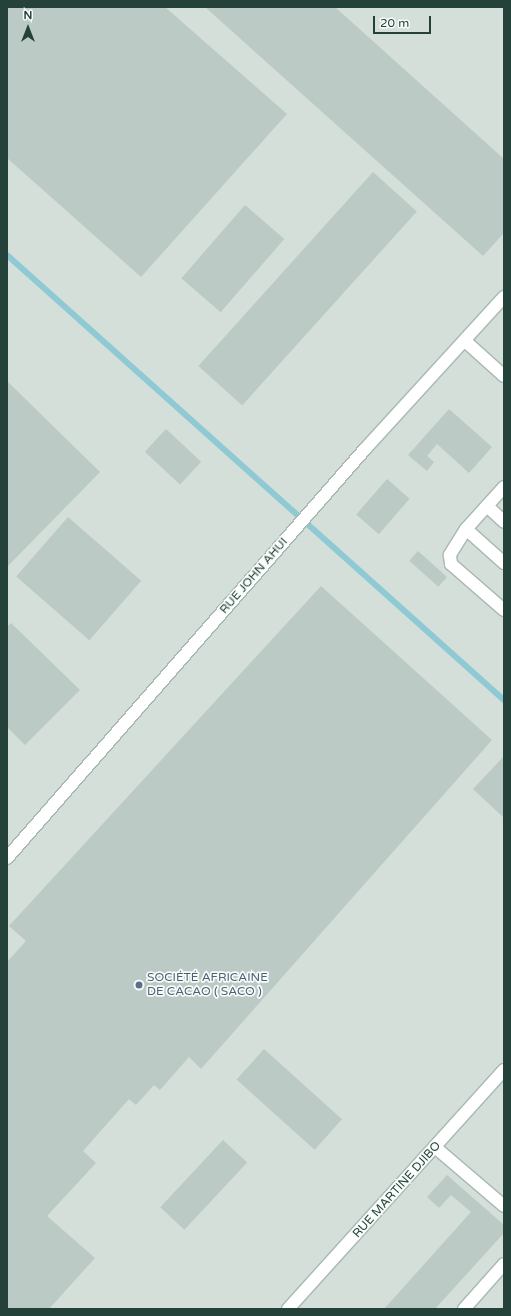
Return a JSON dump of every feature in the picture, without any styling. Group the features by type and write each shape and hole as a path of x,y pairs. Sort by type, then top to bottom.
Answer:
{"street":[{"name":"RUE JOHN AHUI","path":"7,858 325,494 504,297"},
{"path":"464,341 504,376"},
{"path":"504,487 466,529 450,555 451,564 504,610"},
{"path":"487,506 504,522"},
{"path":"466,529 504,563"},
{"name":"RUE MARTINE DJIBO","path":"288,1309 436,1148 504,1070"},
{"path":"436,1148 504,1206"},
{"path":"464,1309 504,1264"}],"shaded area":[{"path":"7,7 504,7 504,1309 7,1309"}],"building":[{"path":"7,7 165,7 287,114 141,277 7,158"},
{"path":"205,7 335,7 504,159 504,233 483,256"},
{"path":"373,172 417,211 242,405 198,366"},
{"path":"245,205 284,239 221,312 181,278"},
{"path":"7,381 100,472 7,567"},
{"path":"449,409 492,447 469,473 437,444 427,456 434,462 427,471 408,455"},
{"path":"166,429 201,462 180,484 145,452"},
{"path":"387,479 410,499 379,534 356,514"},
{"path":"68,517 141,581 89,640 16,577"},
{"path":"418,551 447,577 438,587 409,561"},
{"path":"321,586 492,740 201,1069 189,1057 160,1090 154,1085 136,1105 129,1099 83,1151 96,1163 47,1216 95,1258 49,1309 7,1309 7,962 26,941 9,926"},
{"path":"11,623 80,690 25,745 7,727 7,627"},
{"path":"504,756 504,818 473,789"},
{"path":"264,1049 342,1119 315,1150 237,1079"},
{"path":"223,1140 247,1163 184,1230 160,1207"},
{"path":"447,1175 504,1225 504,1233 435,1309 384,1309 471,1212 451,1195 439,1208 427,1197"}],"waterway":[{"path":"7,255 504,700"}],"place":[{"name":"SOCIÉTÉ AFRICAINE DE CACAO ( SACO )","path":"139,985"}]}
